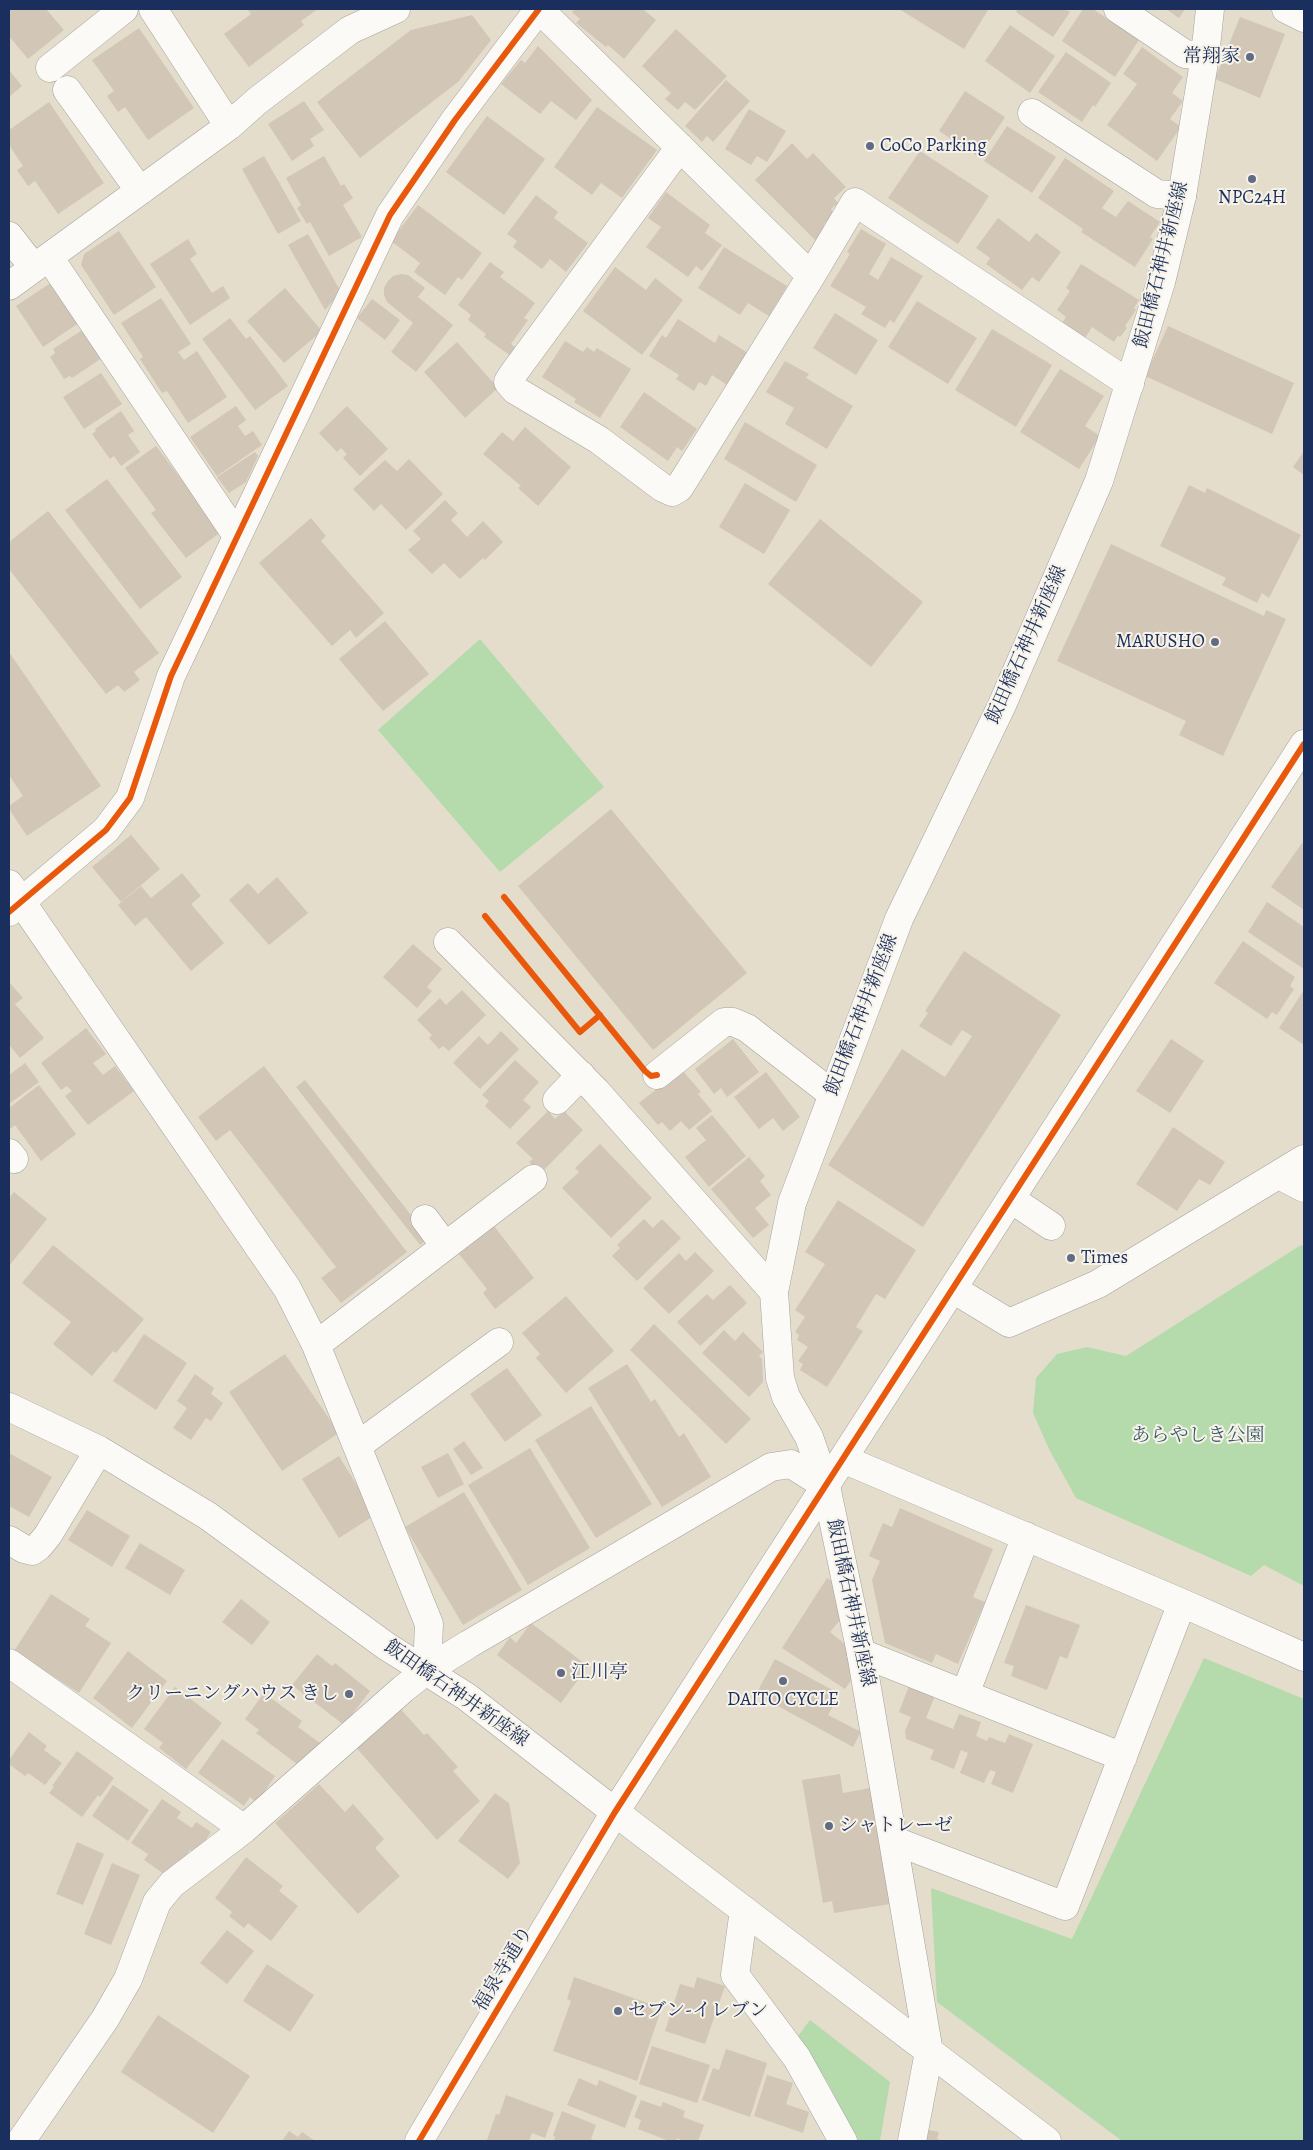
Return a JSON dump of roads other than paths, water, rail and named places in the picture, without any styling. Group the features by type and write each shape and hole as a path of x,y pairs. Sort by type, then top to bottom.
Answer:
{"street":[{"path":"50,68 124,9"},
{"path":"153,9 229,126"},
{"path":"9,286 229,126 257,101 350,30 367,14 396,9"},
{"path":"427,1670 429,1624 316,1345 287,1288 12,899 106,830 130,798 171,676 390,215 455,120 539,9 811,276"},
{"path":"1118,9 1185,54 1205,56"},
{"name":"飯田橋石神井新座線","path":"929,2052 895,1841 861,1653 826,1486 809,1437 786,1397 780,1378 774,1292 792,1203 899,919 1002,705 1099,481 1161,282 1182,196 1205,56 1210,9"},
{"path":"1286,9 1304,18"},
{"path":"67,90 140,191"},
{"path":"1032,113 1157,194 1182,196"},
{"path":"680,146 508,382 514,390 599,440 663,488 672,492 679,488 855,202 1130,384"},
{"path":"9,236 41,262 238,536"},
{"name":"福泉寺通り","path":"419,2141 615,1812 1304,744"},
{"path":"448,942 580,1075 774,1292"},
{"path":"657,1075 724,1022 733,1022 747,1028 832,1094"},
{"path":"557,1100 580,1075"},
{"path":"953,1289 1009,1323 1098,1284 1279,1176 1304,1159"},
{"path":"1279,1176 1304,1188"},
{"path":"316,1345 533,1179"},
{"path":"1012,1199 1051,1226"},
{"path":"425,1219 446,1246"},
{"path":"357,1446 499,1342"},
{"name":"飯田橋石神井新座線","path":"9,1407 99,1450 208,1516 386,1646 427,1670 467,1697 1047,2141"},
{"path":"9,1540 24,1549 32,1551 39,1546 48,1535 99,1450"},
{"path":"843,1459 1304,1657"},
{"path":"21,2141 105,2019 128,1979 157,1902 172,1884 244,1828 427,1670 771,1466 791,1464 826,1486"},
{"path":"965,1694 1026,1536"},
{"path":"895,1841 1065,1906 1182,1603"},
{"path":"861,1653 1123,1757"},
{"path":"9,1663 244,1828"},
{"path":"744,1910 735,1975 797,2058 843,2141"},
{"path":"912,2141 929,2052"}],"place":[{"name":"常翔家","path":"1250,57"},
{"name":"CoCo Parking","path":"870,146"},
{"name":"NPC24H","path":"1252,179"},
{"name":"MARUSHO","path":"1215,642"},
{"name":"Times","path":"1071,1258"},
{"name":"江川亭","path":"561,1673"},
{"name":"DAITO CYCLE","path":"783,1681"},
{"name":"クリーニングハウス きし","path":"349,1694"},
{"name":"シャトレーゼ","path":"829,1826"},
{"name":"セブン-イレブン","path":"618,2011"}],"park label":[{"name":"あらやしき公園","path":"1198,1436"}]}
